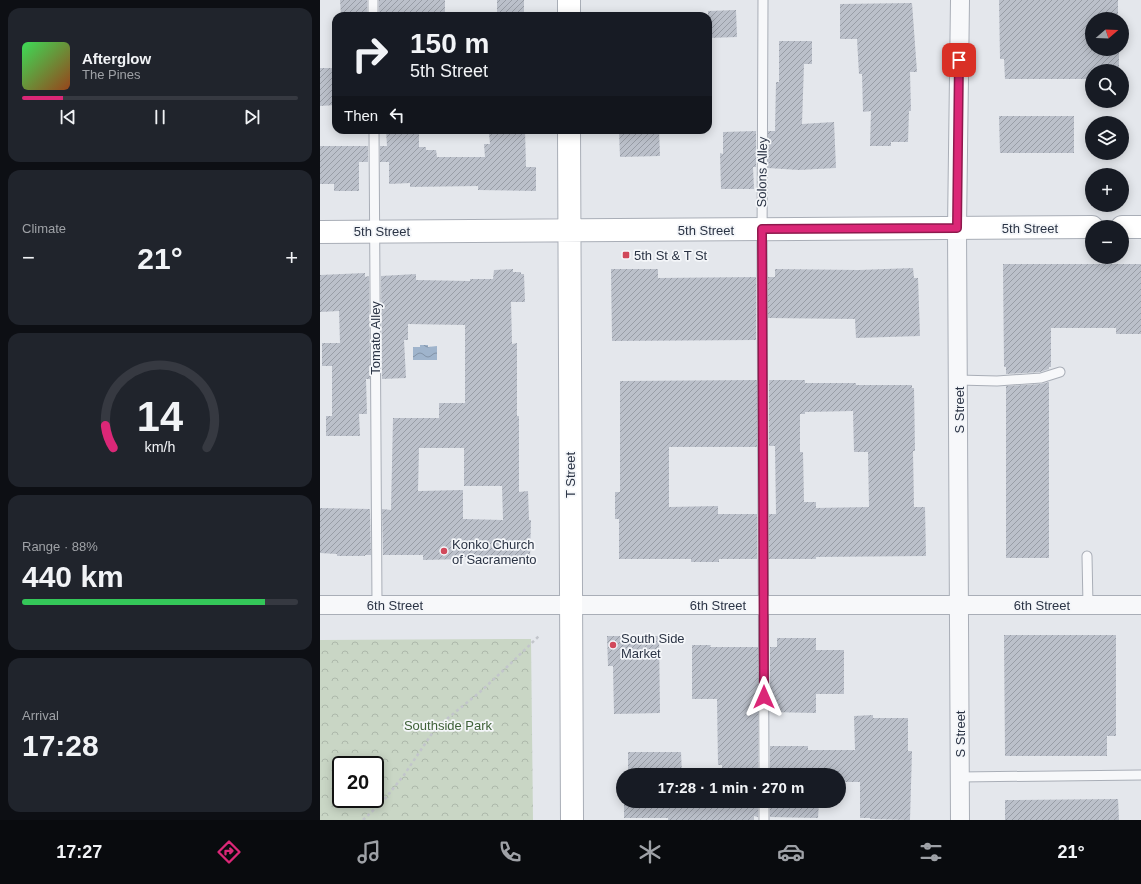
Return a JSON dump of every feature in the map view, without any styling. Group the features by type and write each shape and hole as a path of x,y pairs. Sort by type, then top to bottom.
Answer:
{"street":[{"path":"569,0 569,12"},
{"name":"S Street","path":"960,0 957,228 960,820"},
{"name":"T Street","path":"569,134 572,820"},
{"path":"1129,227 1141,227"},
{"name":"5th Street","path":"320,232 1085,228"},
{"name":"6th Street","path":"320,605 1141,605"}],"lane":[{"path":"373,0 373,12"},
{"name":"Solons Alley","path":"763,0 762,229 764,768"},
{"name":"Tomato Alley","path":"374,134 377,605"},
{"path":"958,380 996,381 1040,378 1060,372"},
{"path":"1087,556 1088,605"},
{"path":"960,776 1141,775"},
{"path":"764,808 764,820"}],"path":[{"path":"363,820 384,800 400,780 433,732 508,666 539,636"}],"green space":[{"name":"Southside Park","path":"531,639 533,820 320,820 320,640"}],"water":[{"path":"420,345 428,345 428,347 437,346 437,360 413,360 413,347 420,347"}],"building":[{"path":"340,0 367,0 367,12 341,12"},
{"path":"379,0 445,0 445,12 379,12"},
{"path":"497,0 524,0 524,12 497,12"},
{"path":"999,0 1118,0 1118,12 1085,12 1085,56 1119,56 1119,64 1085,64 1085,79 1005,79 1004,59 1000,59"},
{"path":"912,3 917,72 910,72 911,111 909,111 908,142 891,142 891,146 870,146 871,111 863,112 862,74 859,74 857,39 840,39 840,4"},
{"path":"736,10 737,37 712,38 712,12 708,11"},
{"path":"779,41 812,41 812,64 804,64 802,124 834,122 836,168 799,170 768,168 768,131 775,131 776,82 779,82"},
{"path":"320,68 332,68 332,105 320,106"},
{"path":"999,116 1074,116 1074,153 1000,153"},
{"path":"756,131 756,167 753,167 754,189 721,189 720,153 723,154 723,132"},
{"path":"386,134 419,134 419,147 426,147 426,150 436,150 437,157 485,157 484,144 490,144 489,134 525,134 526,167 536,167 536,191 478,190 478,186 410,187 410,183 389,184 389,162 380,162 380,146 387,146"},
{"path":"619,134 659,134 660,156 620,157"},
{"path":"320,146 368,146 368,162 359,162 359,191 334,191 334,184 320,184"},
{"path":"1003,264 1141,264 1141,334 1116,334 1116,328 1051,328 1051,367 1049,367 1049,369 1040,372 1006,374 1006,367 1004,367"},
{"path":"913,268 914,278 918,278 920,336 856,338 855,319 768,318 768,277 775,277 775,269 859,270"},
{"path":"513,269 513,272 521,272 521,274 524,274 525,302 511,302 512,344 517,343 519,492 528,491 529,520 531,520 530,558 464,557 464,559 423,560 423,555 383,555 382,509 391,510 393,418 439,418 439,403 465,403 465,325 408,324 408,340 404,340 406,378 382,379 381,276 416,274 416,280 470,281 470,279 493,279 494,270","holes":["419,448 464,448 464,486 502,486 503,520 463,519 463,490 418,491"]},
{"path":"611,269 658,269 658,278 756,277 756,340 612,341"},
{"path":"365,273 365,277 369,276 370,379 366,379 367,414 359,414 360,436 326,436 326,416 332,416 332,366 322,366 322,343 340,343 339,311 320,312 320,275"},
{"path":"757,380 757,447 669,447 669,507 718,506 718,514 757,514 757,559 719,559 719,562 691,562 691,559 619,559 619,519 615,519 615,492 620,492 620,381"},
{"path":"769,380 805,380 805,383 856,383 856,385 912,385 912,388 914,388 914,507 925,507 926,556 769,559 769,514 776,514 775,446 769,446","holes":["853,411 854,452 868,452 869,507 816,508 816,502 804,502 803,452 800,452 800,414 805,414 805,412"]},
{"path":"1049,382 1049,558 1006,558 1006,386 1041,384"},
{"path":"320,508 370,509 371,555 337,556 337,554 320,553"},
{"path":"1004,635 1116,635 1116,736 1107,736 1107,756 1005,756"},
{"path":"607,636 659,636 660,713 614,714 613,666 608,666"},
{"path":"777,638 816,638 816,650 844,650 844,694 816,694 816,713 770,712 770,647 777,647"},
{"path":"692,645 711,645 710,647 758,647 758,768 722,768 722,765 718,765 717,699 692,699"},
{"path":"873,715 873,718 908,718 908,751 912,751 910,820 860,818 860,782 846,782 846,768 770,768 770,746 808,746 808,750 855,750 854,716"},
{"path":"628,752 681,752 682,768 628,768"},
{"path":"1118,799 1119,820 1005,820 1005,800"},
{"path":"624,808 758,808 758,817 754,816 754,820 668,820 668,818 624,818"},
{"path":"770,808 819,808 818,818 770,817"}],"place":[{"name":"5th St & T St","path":"626,255"},
{"name":"Konko Church of Sacramento","path":"444,551"},
{"name":"South Side Market","path":"613,645"}],"route":[{"path":"764,697 762,229 957,228 959,60"}]}
